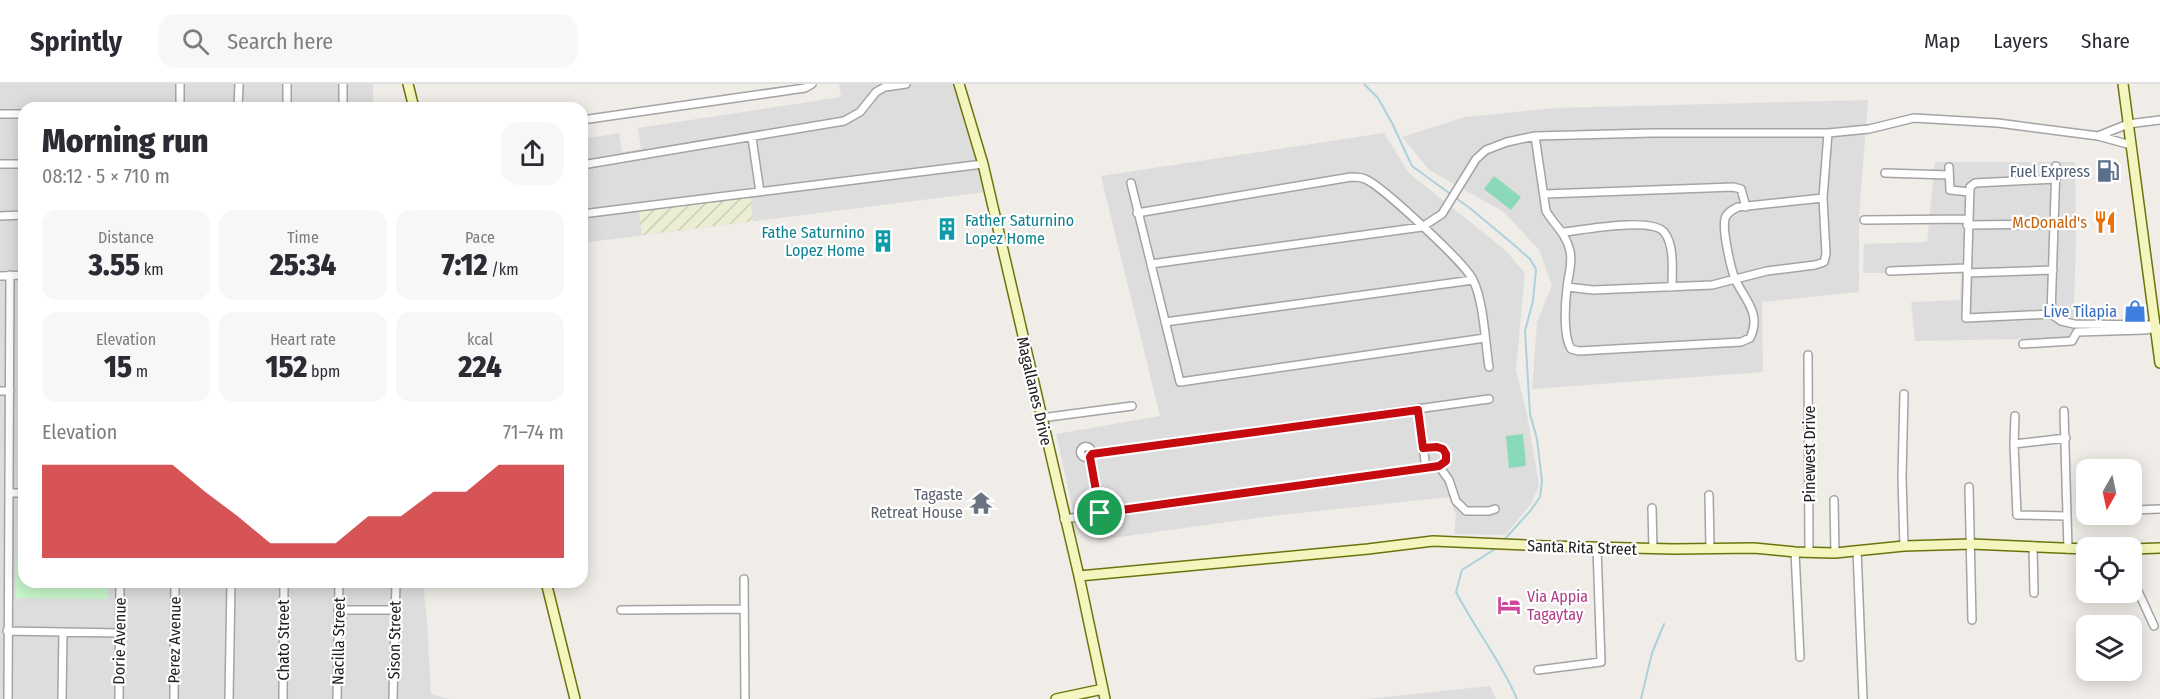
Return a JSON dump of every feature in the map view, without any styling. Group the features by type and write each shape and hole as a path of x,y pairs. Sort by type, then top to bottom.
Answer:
{"street":[{"path":"180,84 180,102"},
{"path":"238,102 239,84"},
{"path":"287,84 287,102"},
{"path":"344,84 344,102"},
{"path":"408,84 412,102"},
{"path":"588,119 805,88 812,84"},
{"path":"588,164 844,121 860,112 876,92 885,87 906,84"},
{"name":"Magallanes Drive","path":"959,84 983,164 1104,694"},
{"path":"2123,84 2160,363"},
{"path":"0,114 18,114"},
{"path":"1151,264 1422,226 1442,214 1476,159 1486,150 1507,142 1535,136 1652,133 1828,133 1869,129 1914,118 1998,123 2098,136 2131,145"},
{"path":"2098,136 2128,124 2160,120"},
{"path":"1567,287 1593,290 1712,285 1735,278 1815,266 1824,262 1826,254 1823,198 1828,133"},
{"path":"1535,136 1546,211 1563,232 1570,250 1571,262 1565,317 1569,345 1571,349 1579,351 1722,344 1741,342 1750,338 1754,331 1755,318 1749,301 1735,278 1724,228 1725,217 1738,207 1823,198"},
{"path":"752,138 760,192"},
{"path":"0,164 18,164"},
{"path":"588,213 983,164"},
{"path":"2051,314 2056,166"},
{"path":"1885,172 1949,171 1950,190 1970,192"},
{"path":"1137,213 1351,177 1365,179 1378,187 1464,266 1473,280 1478,296 1489,367"},
{"path":"2056,179 1975,183 1970,187 1966,318 2051,314 2061,321 2074,324 2156,327"},
{"path":"1131,183 1179,382 1485,338"},
{"path":"1545,194 1733,187 1741,189 1746,207"},
{"path":"0,216 18,215"},
{"path":"1864,220 2054,224"},
{"path":"1563,232 1612,226 1655,227 1663,231 1668,238 1671,252 1672,287"},
{"path":"1890,271 2053,270"},
{"path":"8,699 10,275"},
{"path":"0,276 18,275"},
{"path":"1165,322 1473,280"},
{"path":"2023,344 2072,341 2077,332 2144,330 2156,327"},
{"name":"Pinewest Drive","path":"1808,355 1809,552"},
{"path":"0,391 10,391"},
{"path":"1904,394 1902,477 1904,546"},
{"path":"1103,532 1091,455 1489,399"},
{"path":"1041,418 1132,406"},
{"path":"1418,410 1426,468"},
{"path":"2064,411 2068,549"},
{"path":"2015,416 2017,515 2066,516"},
{"path":"2014,444 2066,438"},
{"path":"1064,519 1426,468 1439,466 1446,461 1443,449 1423,448"},
{"path":"1439,466 1449,480 1456,501 1466,511 1495,509"},
{"path":"1969,487 1972,620"},
{"path":"9,493 18,493"},
{"path":"1709,495 1710,548"},
{"path":"1834,500 1835,553"},
{"path":"1652,508 1653,549"},
{"path":"2142,510 2160,509"},
{"name":"Santa Rita Street","path":"1078,576 1433,541 1597,548 1754,548 1835,553 1904,546 1971,544 2076,549"},
{"path":"2033,546 2034,593"},
{"path":"1538,669 1600,662 1597,548"},
{"path":"2142,549 2160,548"},
{"path":"1857,550 1863,699"},
{"path":"1795,552 1800,657"},
{"path":"744,579 745,699"},
{"name":"Dorie Avenue","path":"119,699 120,588"},
{"name":"Perez Avenue","path":"174,699 175,588"},
{"path":"229,699 231,588"},
{"name":"Chato Street","path":"283,699 284,588"},
{"name":"Nacilla Street","path":"337,699 339,588"},
{"name":"Sison Street","path":"393,699 396,588"},
{"path":"547,588 575,699"},
{"path":"2142,600 2154,626"},
{"path":"621,610 744,609"},
{"path":"338,610 394,610"},
{"path":"7,631 120,633"},
{"path":"62,699 63,632"},
{"path":"1056,699 1104,694"}],"shaded area":[{"path":"0,84 373,84 373,102 18,102 18,588 424,588 431,694 449,699 0,699"},
{"path":"839,84 953,84 985,192 588,242 588,138 619,133 622,152 641,149 638,128 841,97"},
{"path":"1868,100 1859,217 1859,292 1762,302 1763,372 1532,389 1537,322 1552,285 1539,250 1504,212 1429,170 1402,137 1465,117 1555,108"},
{"path":"1384,133 1409,173 1505,250 1525,273 1516,370 1527,415 1539,485 1531,504 1505,535 1454,534 1456,515 1449,497 1264,517 1098,540 1095,521 1076,524 1056,434 1160,416 1101,176"},
{"path":"1935,162 2075,162 2076,244 2073,338 1915,341 1911,302 1960,300 1961,273 1863,273 1864,244 1927,242"},
{"path":"1490,686 1496,699 1367,699"}],"green space":[{"path":"1494,176 1521,197 1511,210 1484,189"},
{"path":"750,196 753,221 642,235 639,211"},
{"path":"1523,434 1526,466 1509,468 1506,436"},
{"path":"17,523 18,588 108,588 108,599 16,598"}],"waterway":[{"path":"1364,84 1378,98 1412,166 1471,209 1530,259 1536,269 1533,301 1525,331 1530,414 1537,439 1542,481 1540,497 1504,540"},
{"path":"1495,549 1462,570 1456,592 1517,699"},
{"path":"1641,699 1652,653 1664,624"}],"place":[{"name":"Fuel Express","path":"2108,171"},
{"name":"McDonald's","path":"2105,222"},
{"name":"Father Saturnino Lopez Home","path":"947,229"},
{"name":"Fathe Saturnino Lopez Home","path":"883,241"},
{"name":"Live Tilapia","path":"2135,311"},
{"name":"Tagaste Retreat House","path":"981,503"},
{"name":"Via Appia Tagaytay","path":"1509,605"}],"route":[{"path":"1418,410 1423,448 1437,447 1443,449 1446,454 1446,461 1439,466 1100,513 1090,457 1092,454 1418,410"}]}
